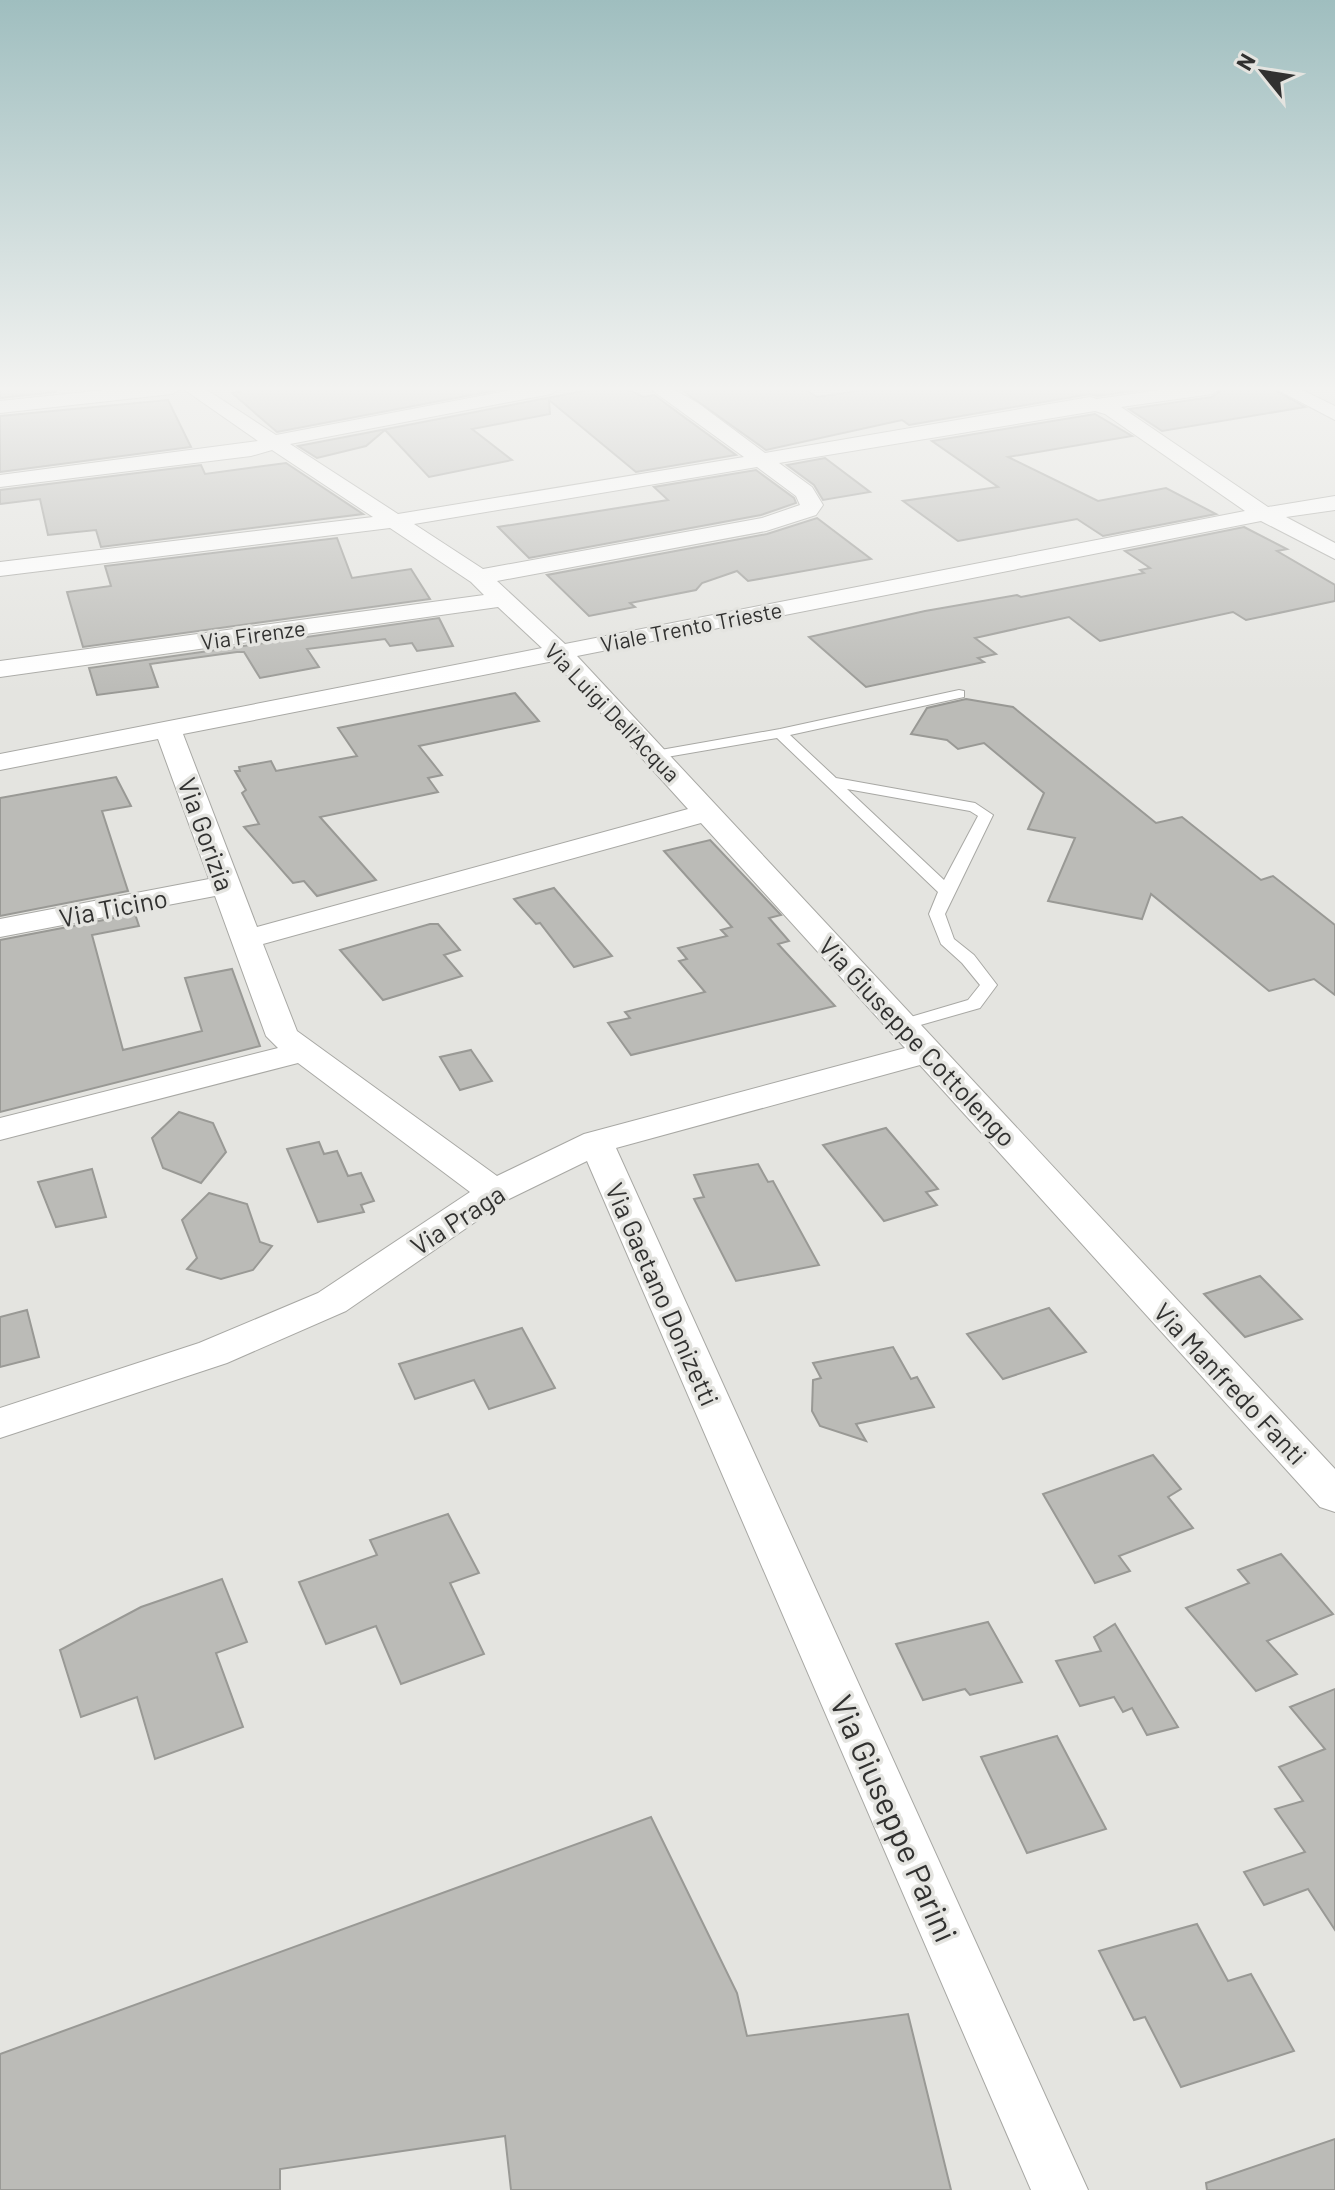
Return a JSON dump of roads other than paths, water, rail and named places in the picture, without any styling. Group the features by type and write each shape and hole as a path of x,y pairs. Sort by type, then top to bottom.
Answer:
{"street":[{"name":"Via Luigi Dell'Acqua","path":"246,939 708,812 560,652 505,599 479,577 347,490"},
{"path":"0,569 395,521 580,490"},
{"path":"479,577 766,524 808,510 812,505 811,499 800,490"},
{"path":"1229,490 1264,514 1335,552"},
{"name":"Viale Trento Trieste","path":"0,762 1264,514 1335,503"},
{"name":"Via Firenze","path":"0,669 505,599"},
{"name":"Via Gorizia","path":"168,729 246,939"},
{"name":"Via Giuseppe Cottolengo","path":"708,812 1128,1270"},
{"name":"Via Ticino","path":"0,928 226,885"},
{"path":"246,939 282,1036 494,1192"},
{"path":"0,1129 303,1052"},
{"name":"Via Praga","path":"0,1423 213,1353 332,1302 494,1192 596,1142 928,1052"},
{"name":"Via Gaetano Donizetti","path":"596,1142 730,1446"},
{"name":"Via Manfredo Fanti","path":"1128,1270 1335,1496"},
{"name":"Via Giuseppe Parini","path":"730,1446 1060,2190"}],"lane":[{"path":"655,755 780,733 959,694"},
{"path":"780,733 946,891"},
{"path":"832,782 975,807 986,815 937,914 947,941 968,959 989,985 974,1004 903,1025"}]}
